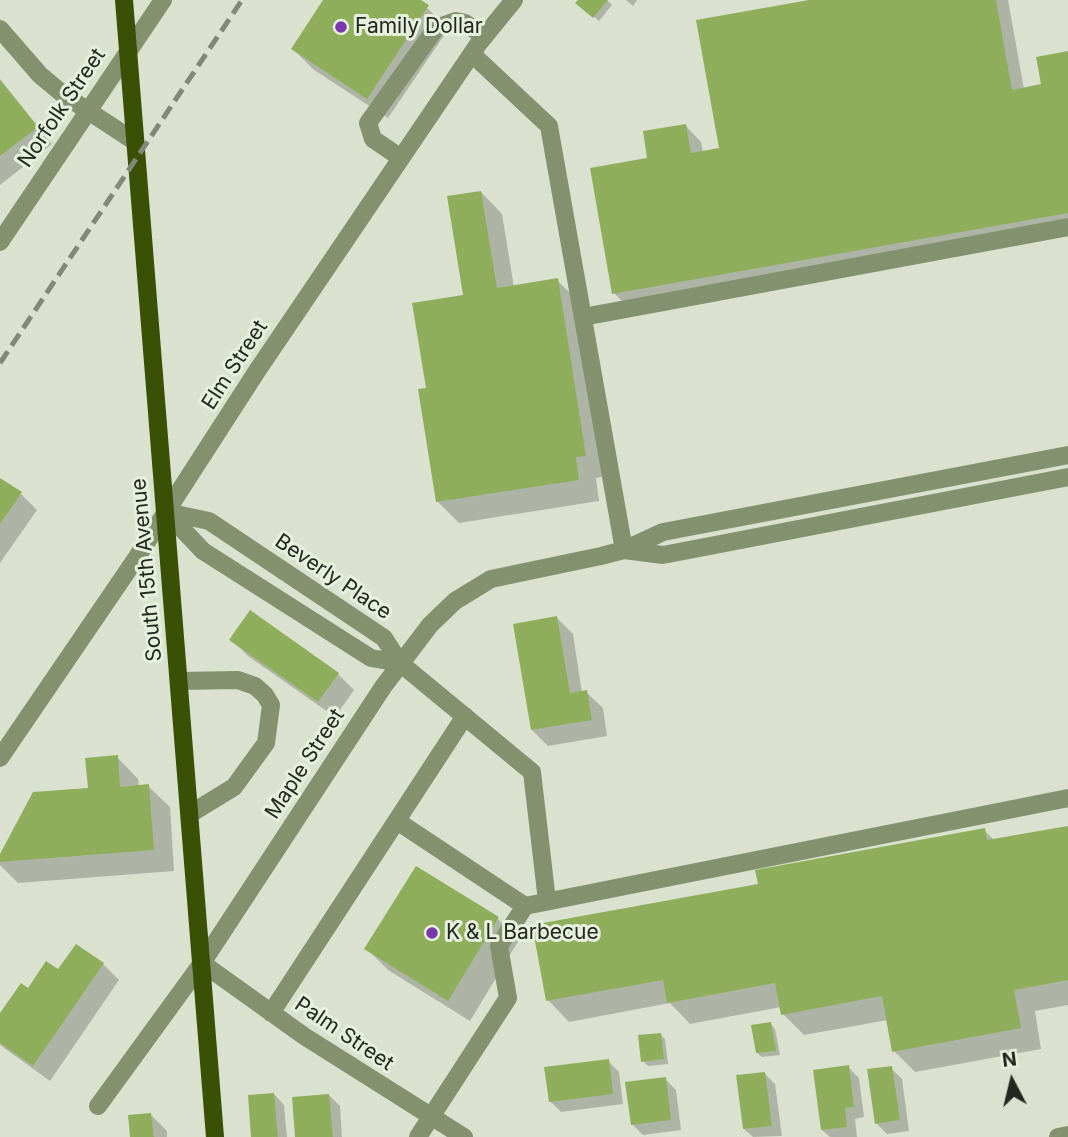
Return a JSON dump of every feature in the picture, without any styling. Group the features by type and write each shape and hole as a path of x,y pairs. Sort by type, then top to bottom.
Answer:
{"main road":[{"name":"South 15th Avenue","path":"124,0 215,1137"}],"street":[{"name":"Norfolk Street","path":"0,242 163,0"},
{"name":"Elm Street","path":"0,758 401,158 484,37 514,0"},
{"path":"401,158 373,139 368,123 436,28 456,21 465,23 484,37"},
{"path":"0,29 40,75 64,95 135,141"},
{"path":"472,54 549,127 624,550"},
{"path":"583,317 1068,227"},
{"path":"624,550 663,532 1068,456"},
{"path":"624,550 663,555 1068,477"},
{"path":"166,512 203,551 371,658 400,663 532,772 547,901"},
{"name":"Beverly Place","path":"166,512 209,521 384,638 400,663"},
{"name":"Maple Street","path":"98,1106 202,963 400,663 430,625 455,601 491,579 624,550"},
{"path":"179,681 238,680 255,686 271,705 266,743 234,787 190,814"},
{"path":"271,1013 466,716"},
{"path":"418,1137 508,998 499,946 525,906 1068,798"},
{"path":"397,821 525,906"},
{"name":"Palm Street","path":"202,963 271,1013 464,1137"},
{"path":"1058,1137 1068,1135"}],"building":[{"path":"323,0 421,0 429,5 367,99 291,49"},
{"path":"578,0 608,0 593,18 575,3"},
{"path":"809,0 996,0 1012,90 1041,84 1036,57 1068,51 1068,213 612,294 590,168 647,158 643,131 686,124 691,153 719,148 696,20"},
{"path":"0,80 38,127 0,156"},
{"path":"481,191 497,288 558,278 586,456 576,457 579,480 436,502 418,389 426,388 412,303 463,295 447,196"},
{"path":"0,478 22,492 0,524"},
{"path":"250,610 339,673 318,702 229,640"},
{"path":"557,616 570,693 587,690 592,720 531,730 513,624"},
{"path":"118,755 120,787 149,784 154,850 0,862 0,854 33,792 88,788 85,758"},
{"path":"1068,826 1068,980 1014,990 1021,1028 892,1052 882,996 781,1015 775,983 667,1003 663,980 546,1001 532,925 758,884 755,870 985,828 987,840"},
{"path":"416,866 499,917 448,1001 364,949"},
{"path":"76,944 104,963 33,1066 0,1043 0,1013 21,983 28,988 46,961 58,969"},
{"path":"771,1022 776,1051 756,1053 751,1025"},
{"path":"661,1033 664,1059 641,1062 638,1035"},
{"path":"609,1059 613,1094 549,1102 544,1067"},
{"path":"849,1065 854,1107 845,1108 847,1127 821,1130 813,1070"},
{"path":"892,1066 900,1120 875,1124 867,1069"},
{"path":"765,1072 772,1126 743,1129 736,1075"},
{"path":"666,1077 671,1120 631,1125 625,1082"},
{"path":"274,1093 278,1137 251,1137 248,1095"},
{"path":"329,1094 333,1137 295,1137 292,1097"},
{"path":"151,1113 154,1137 130,1137 128,1115"}],"railway":[{"path":"0,363 242,0"}],"place":[{"name":"Family Dollar","path":"341,27"},
{"name":"K & L Barbecue","path":"432,933"}]}
